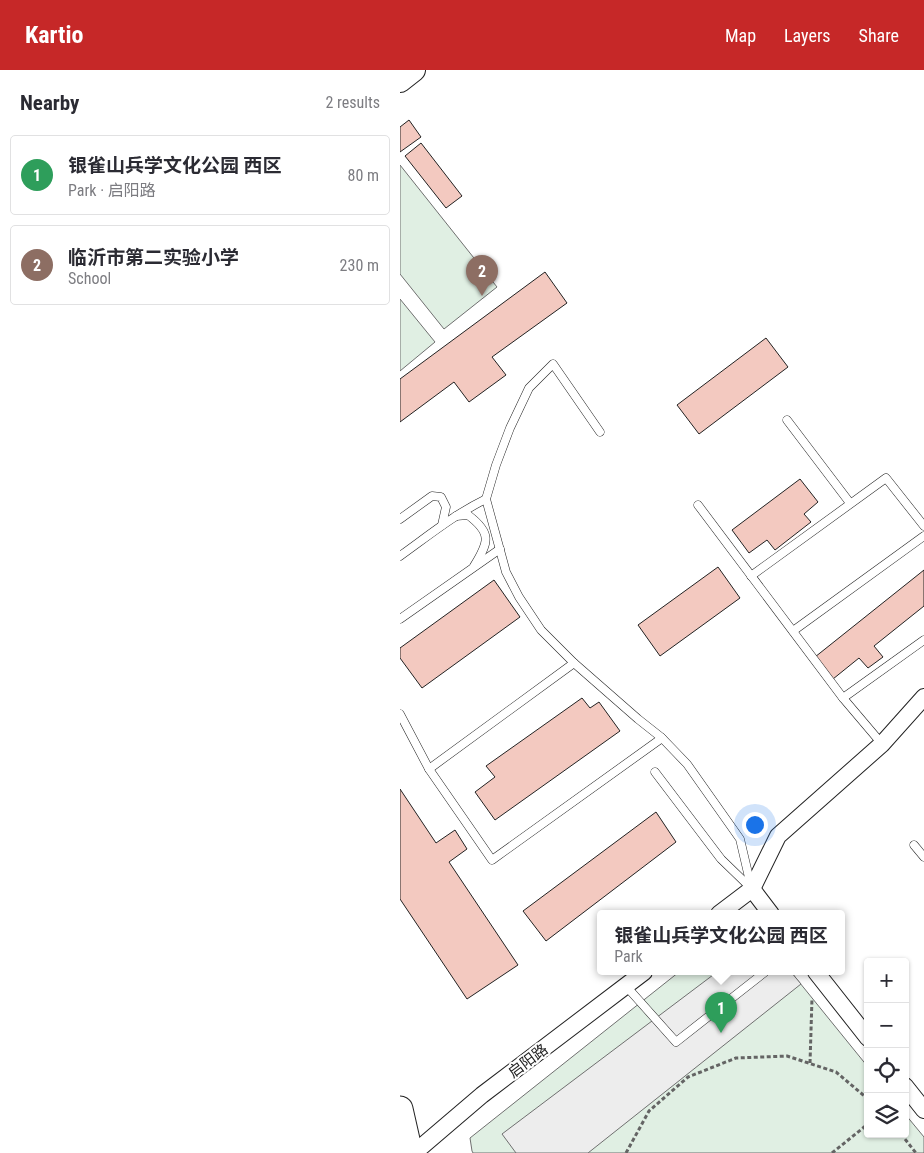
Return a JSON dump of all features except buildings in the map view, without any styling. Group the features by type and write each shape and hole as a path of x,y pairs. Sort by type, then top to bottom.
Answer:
{"main road":[{"path":"400,81 414,70"},
{"path":"400,1108 408,1153"},
{"path":"400,1148 408,1153"}],"street":[{"path":"724,910 752,889 778,836 882,744 924,696"},
{"path":"752,889 768,910"},
{"name":"启阳路","path":"414,1153 482,1095 640,975"},
{"path":"818,975 864,1033"},
{"path":"909,1091 924,1110"}],"lane":[{"path":"600,432 553,364 529,388 510,428 486,498 506,572 541,630 574,664 662,738 687,764 740,839 752,889"},
{"path":"787,420 850,504"},
{"path":"751,576 886,478 924,526"},
{"path":"400,519 432,496 441,497 446,507 442,525"},
{"path":"400,556 470,506 486,498"},
{"path":"698,505 843,698 882,744"},
{"path":"454,517 468,515 480,523 486,535 484,549 473,569"},
{"path":"793,631 924,536"},
{"path":"400,619 500,549"},
{"path":"843,698 924,640"},
{"path":"429,769 574,664"},
{"path":"400,714 429,769 492,860 662,738"},
{"path":"655,772 720,859 752,889"},
{"path":"914,845 924,857"},
{"path":"626,986 676,1042 761,975"},
{"path":"400,1140 408,1153"}],"path":[{"path":"810,1063 812,998"},
{"path":"626,1153 649,1111 688,1077 736,1058 787,1056 836,1072 864,1096"},
{"path":"832,1153 864,1127"},
{"path":"904,1138 916,1153"}],"green space":[{"path":"400,165 497,287 444,329 400,274"},
{"path":"400,299 435,342 400,371"},
{"path":"675,975 793,975 864,1062 864,1138 909,1138 909,1119 924,1137 924,1153 473,1153 470,1138"}],"shaded area":[{"path":"713,975 794,975 801,984 588,1153 516,1153 502,1134"}],"place":[{"name":"临沂市第二实验小学","path":"482,296"},
{"name":"银雀山兵学文化公园 西区","path":"721,1033"}]}
